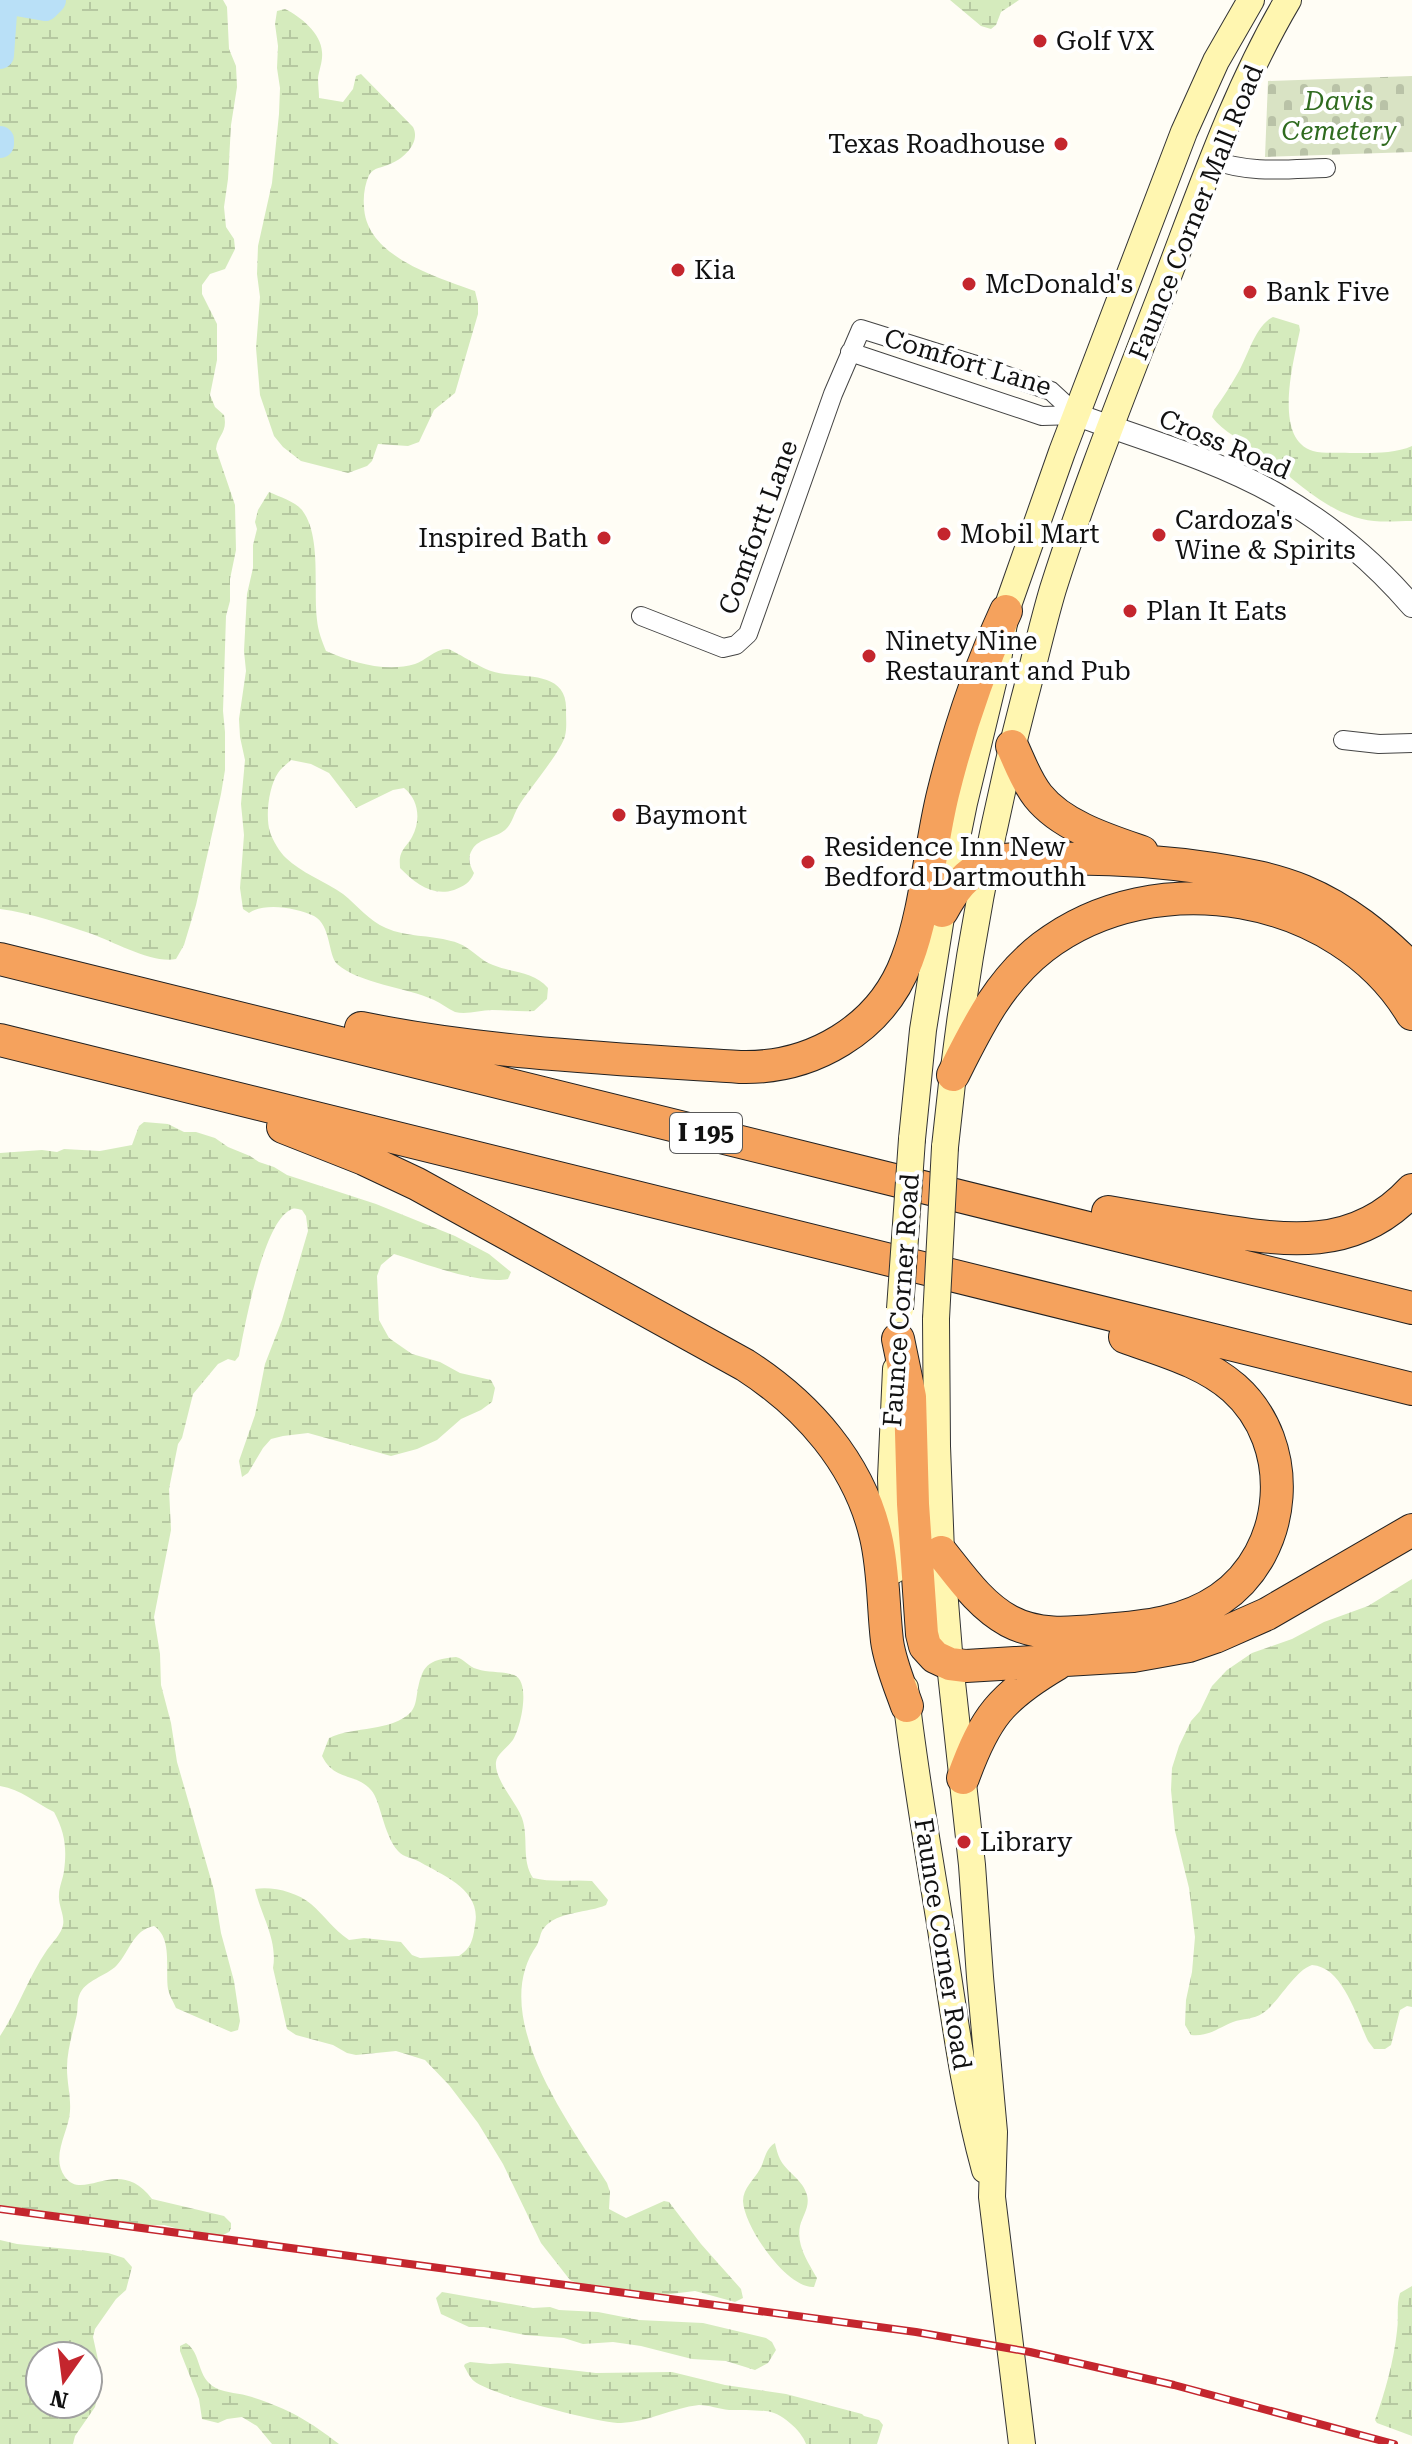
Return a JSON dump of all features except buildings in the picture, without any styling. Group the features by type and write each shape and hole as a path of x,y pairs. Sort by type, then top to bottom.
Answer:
{"highway":[{"path":"215,1013 327,1022 508,1048 740,1067 760,1068 795,1061 832,1046 873,1015 906,964 957,740 982,662 1006,611"},
{"path":"1012,746 1030,784 1050,807 1093,833 1175,863"},
{"path":"942,911 965,878 986,865 1008,860 1082,858 1175,863 1264,878 1307,893 1351,917 1412,969"},
{"path":"953,1075 989,1005 1014,974 1041,948 1096,916 1159,900 1226,900 1266,907 1305,922 1341,941 1370,963 1412,1014"},
{"name":"I 195","path":"0,959 1412,1308"},
{"path":"0,1040 1412,1389"},
{"path":"172,1082 417,1184 745,1365 793,1400 837,1451 858,1488 872,1522 888,1646 907,1706"},
{"path":"966,1197 1061,1203 1265,1238 1301,1240 1335,1235 1372,1222 1412,1190"},
{"path":"941,1552 979,1598 996,1613 1021,1626 1064,1633 1133,1627 1169,1622 1186,1616 1204,1609 1228,1593 1248,1574 1257,1560 1266,1544 1275,1512 1275,1463 1266,1433 1247,1402 1223,1380 1209,1370 1171,1353 991,1285"},
{"path":"899,1324 910,1397 913,1504 922,1634 929,1651 942,1661 976,1667 1059,1662 1133,1656 1189,1646 1267,1614 1412,1530"},
{"path":"963,1778 981,1732 997,1709 1018,1688 1059,1662"}],"main road":[{"name":"Faunce Corner Mall Road","path":"1077,415 1184,132 1216,61 1251,0"},
{"name":"Faunce Corner Mall Road","path":"1110,427 1213,160 1244,87 1288,0"},
{"name":"Faunce Corner Road","path":"1022,2444 992,2197 975,2135 907,1706 892,1535 891,1478 912,1139 923,1030 942,911 972,766 997,666 1006,611 1077,415"},
{"name":"Faunce Corner Road","path":"992,2197 994,2132 941,1552 936,1319 945,1147 969,958 1012,746 1056,582 1110,427"},
{"path":"950,1985 980,1977"}],"street":[{"path":"1213,160 1230,167 1253,170 1326,168"},
{"name":"Comfort Lane","path":"861,329 1051,391 1077,415"},
{"name":"Comfortt Lane","path":"641,616 716,646 730,647 743,640 751,628 833,394 861,329"},
{"name":"Comfort Lane","path":"850,352 1042,416 1077,415"},
{"name":"Cross Road","path":"1077,415 1198,459 1277,494 1343,541 1412,606"},
{"path":"1343,740 1379,744 1412,743"}],"green space":[{"path":"0,0 223,0 227,7 229,49 236,66 237,87 224,207 226,227 234,239 235,249 225,269 210,274 202,285 202,294 217,324 217,360 210,395 225,421 216,449 235,505 236,550 226,616 225,770 196,905 184,945 176,959 145,955 58,923 0,909"},
{"path":"950,0 1019,0 1001,12 991,29 981,26"},
{"path":"285,9 309,26 321,45 319,98 343,102 353,89 356,76 361,74 413,127 415,138 406,154 369,175 364,206 367,223 376,238 405,262 475,291 478,303 478,314 455,393 434,410 419,442 408,446 378,444 367,466 348,473 301,461 283,447 274,436 260,395 256,348 260,297 258,246 272,183 279,114 275,24 277,11"},
{"name":"Davis Cemetery","path":"1412,76 1412,152 1265,157 1268,81"},
{"path":"1273,317 1299,325 1289,415 1300,444 1326,453 1382,452 1412,446 1412,521 1368,520 1333,508 1212,417 1257,333"},
{"path":"269,492 295,504 308,521 316,563 318,624 326,651 358,662 392,667 415,664 439,650 448,649 491,671 551,682 565,698 566,733 562,743 507,828 472,850 470,865 474,873 466,884 454,890 431,890 400,868 401,854 415,831 417,817 413,798 404,788 356,808 329,773 311,764 291,760 275,779 269,801 271,835 281,853 292,863 343,894 386,928 458,943 493,965 536,978 548,988 547,999 534,1011 455,1012 437,1001 347,971 334,960 324,926 314,916 281,907 249,913 243,909 240,888 244,835 241,804 245,760 239,719 246,671 247,594 253,568 255,522"},
{"path":"144,1122 168,1124 184,1132 215,1138 287,1175 376,1204 455,1236 489,1254 511,1272 508,1279 482,1279 394,1254 381,1265 377,1276 379,1320 389,1338 412,1354 440,1362 460,1373 491,1380 495,1388 492,1402 461,1419 437,1440 391,1456 308,1433 271,1439 242,1477 239,1461 255,1415 265,1364 282,1320 308,1231 302,1210 292,1209 280,1219 271,1234 251,1300 239,1356 235,1361 228,1359 218,1364 193,1394 169,1489 171,1530 154,1617 161,1685 177,1762 214,1890 240,2021 238,2030 231,2032 176,2008 168,1989 164,1938 154,1926 141,1932 117,1965 86,1986 79,1996 67,2061 70,2111 59,2161 65,2177 73,2184 127,2180 139,2186 152,2199 224,2216 231,2223 231,2228 221,2236 164,2225 86,2222 52,2212 0,2207 0,2036 40,1961 62,1928 59,1895 65,1855 63,1834 54,1812 21,1793 0,1786 0,1153 57,1152 64,1149 100,1151 132,1145 139,1126"},
{"path":"1412,1579 1412,2007 1400,2010 1391,2045 1385,2049 1374,2049 1340,1983 1323,1968 1312,1965 1299,1973 1269,2008 1259,2015 1208,2033 1191,2035 1185,2025 1186,2000 1195,1937 1189,1888 1175,1831 1171,1790 1172,1768 1191,1721 1200,1711 1212,1686 1227,1670 1252,1653 1368,1606"},
{"path":"456,1657 477,1669 514,1675 522,1686 523,1704 517,1732 497,1759 496,1769 522,1818 527,1864 533,1878 592,1881 608,1900 606,1905 599,1908 565,1915 550,1922 544,1928 524,1973 522,2003 527,2035 539,2068 555,2100 607,2183 609,2209 626,2218 664,2201 669,2202 741,2289 743,2298 735,2302 695,2291 638,2298 587,2288 570,2280 541,2243 503,2164 478,2123 425,2060 396,2051 347,2053 287,2029 273,1968 271,1938 255,1889 276,1889 299,1896 349,1940 364,1938 401,1942 412,1955 420,1958 459,1956 471,1943 476,1913 467,1893 450,1879 400,1853 389,1836 371,1790 365,1784 333,1770 322,1756 329,1738 383,1726 403,1718 413,1708 424,1670 432,1662"},
{"path":"775,2143 781,2161 807,2195 807,2207 799,2233 804,2253 817,2278 814,2287 803,2285 780,2268 759,2240 745,2212 745,2192 767,2151"},
{"path":"0,2240 108,2253 124,2258 132,2267 126,2290 95,2329 94,2340 24,2340 24,2420 86,2420 73,2444 0,2444"},
{"path":"1412,2286 1412,2436 1375,2420 1394,2353 1400,2293"},
{"path":"442,2292 533,2308 598,2312 639,2320 703,2323 766,2338 776,2350 768,2363 755,2370 726,2361 692,2359 641,2346 613,2342 583,2344 564,2338 469,2327 441,2314 436,2298"},
{"path":"186,2343 195,2353 205,2378 216,2388 252,2397 287,2411 339,2444 272,2444 257,2426 242,2417 218,2423 202,2419 199,2399 180,2351 180,2346"},
{"path":"470,2362 596,2373 672,2372 725,2385 786,2394 862,2414 879,2420 883,2425 877,2444 806,2444 790,2423 777,2414 765,2411 699,2405 631,2422 609,2422 545,2407 484,2387 474,2381 464,2366"}],"waterway":[{"path":"0,55 4,0"},
{"path":"5,0 45,7 52,0"}],"railway":[{"path":"0,2209 916,2332 1030,2352 1174,2385 1394,2444"}],"place":[{"name":"Golf VX","path":"1040,41"},
{"name":"Texas Roadhouse","path":"1061,144"},
{"name":"Kia","path":"678,270"},
{"name":"McDonald's","path":"969,284"},
{"name":"Bank Five","path":"1250,292"},
{"name":"Mobil Mart","path":"944,534"},
{"name":"Cardoza's Wine & Spirits","path":"1159,535"},
{"name":"Inspired Bath","path":"604,538"},
{"name":"Plan It Eats","path":"1130,611"},
{"name":"Ninety Nine Restaurant and Pub","path":"869,656"},
{"name":"Baymont","path":"619,815"},
{"name":"Residence Inn New Bedford Dartmouthh","path":"808,862"},
{"name":"Library","path":"964,1842"}]}
